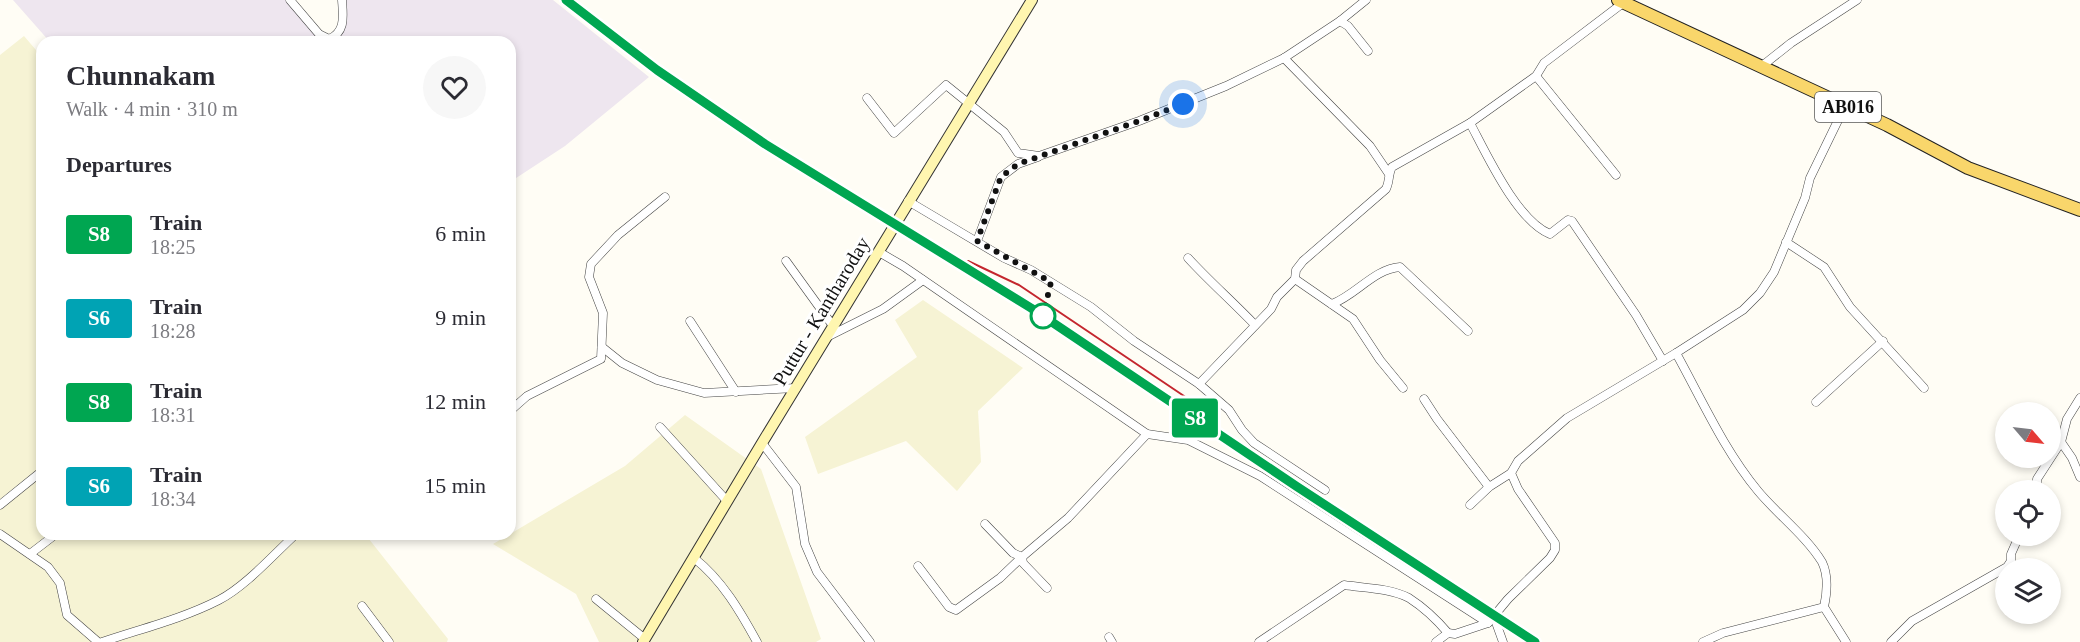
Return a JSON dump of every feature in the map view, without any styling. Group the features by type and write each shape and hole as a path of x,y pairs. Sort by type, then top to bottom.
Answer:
{"main road":[{"name":"Puttur - Kantharoday","path":"644,640 908,201 1032,0"},
{"name":"AB016","path":"1621,2 1887,125 1968,168 2080,210"}],"street":[{"path":"290,0 323,36"},
{"path":"336,36 343,25 342,0"},
{"path":"977,241 1001,177 1018,164 1216,91 1284,58 1340,21 1366,0"},
{"path":"1762,66 1791,43 1857,0"},
{"path":"1199,384 1271,309 1277,297 1295,279 1296,270 1303,261 1386,189 1392,167 1470,123 1536,76 1544,63 1621,2"},
{"path":"1340,21 1348,26 1368,51"},
{"path":"1284,58 1370,146 1389,174"},
{"path":"1536,76 1616,175"},
{"path":"867,98 894,133 946,84 1004,132 1018,153 1039,156"},
{"path":"1470,505 1489,487 1511,473 1518,461 1567,418 1676,353 1743,310 1755,299 1774,272 1805,198 1810,178 1845,106"},
{"path":"1470,123 1500,180 1526,216 1542,231 1550,234 1568,220 1572,221 1636,315 1663,361"},
{"path":"516,406 527,396 601,359 603,313 589,277 591,264 618,235 665,197"},
{"path":"908,201 1004,258 1031,270 1091,308 1134,341 1199,384 1229,410 1254,443 1325,490"},
{"path":"1786,242 1824,267 1850,307 1924,388"},
{"path":"879,252 1147,434 1188,440 1260,476 1491,620 1503,642"},
{"path":"1188,258 1210,283 1225,294 1255,325"},
{"path":"786,261 833,326"},
{"path":"1332,304 1342,300 1388,268 1400,267 1468,331"},
{"path":"1295,279 1353,319 1380,360 1403,388"},
{"path":"826,338 883,309 923,280"},
{"path":"690,321 736,392"},
{"path":"1816,402 1883,341"},
{"path":"602,347 622,363 657,380 704,393 796,388"},
{"path":"1676,353 1714,425 1757,490 1823,564 1828,589 1824,607 1846,642"},
{"path":"2080,398 2067,419 2061,442 2072,458 2080,477"},
{"path":"1424,399 1489,487"},
{"path":"660,427 728,501"},
{"path":"918,566 949,607 956,610 1000,578 1068,518 1147,434"},
{"path":"762,443 796,487 805,544 817,572 870,642"},
{"path":"1259,642 1344,585 1389,592 1408,598 1438,621 1448,633 1455,634 1491,620 1555,550 1555,543 1518,489 1511,473"},
{"path":"0,505 36,476"},
{"path":"986,524 1013,553 1022,557"},
{"path":"0,534 48,567 60,583 67,615 100,642 180,616 220,599 243,582 289,540"},
{"path":"30,554 48,540"},
{"path":"1891,642 1902,639 1912,621 2007,567 2015,546"},
{"path":"1022,557 1023,563 1047,588"},
{"path":"694,558 709,570 739,609 757,642"},
{"path":"596,599 644,640"},
{"path":"362,606 389,642"},
{"path":"1703,642 1723,633 1824,607"},
{"path":"1436,642 1448,633"}],"shaded area":[{"path":"13,0 288,0 317,35 323,36 45,36"},
{"path":"344,0 553,0 649,77 565,146 516,178 516,36 336,36"},
{"path":"24,36 36,50 36,540 370,540 448,639 447,642 0,642 0,55"},
{"path":"923,300 1023,368 978,411 981,462 957,491 906,441 818,474 805,437 917,357 895,320"},
{"path":"685,415 761,469 821,639 816,642 599,642 576,594 493,544 500,540 516,540 516,530 625,466"}],"railway":[{"path":"566,0 657,70 765,144 1031,308 1296,486 1535,642"},
{"path":"968,261 1019,285 1184,396 1215,424"}],"train":[{"name":"S8","path":"566,0 657,70 765,144 1031,308 1296,486 1535,642"}],"route":[{"path":"1043,316 1051,282 977,241 1001,177 1018,164 1183,104"}]}
